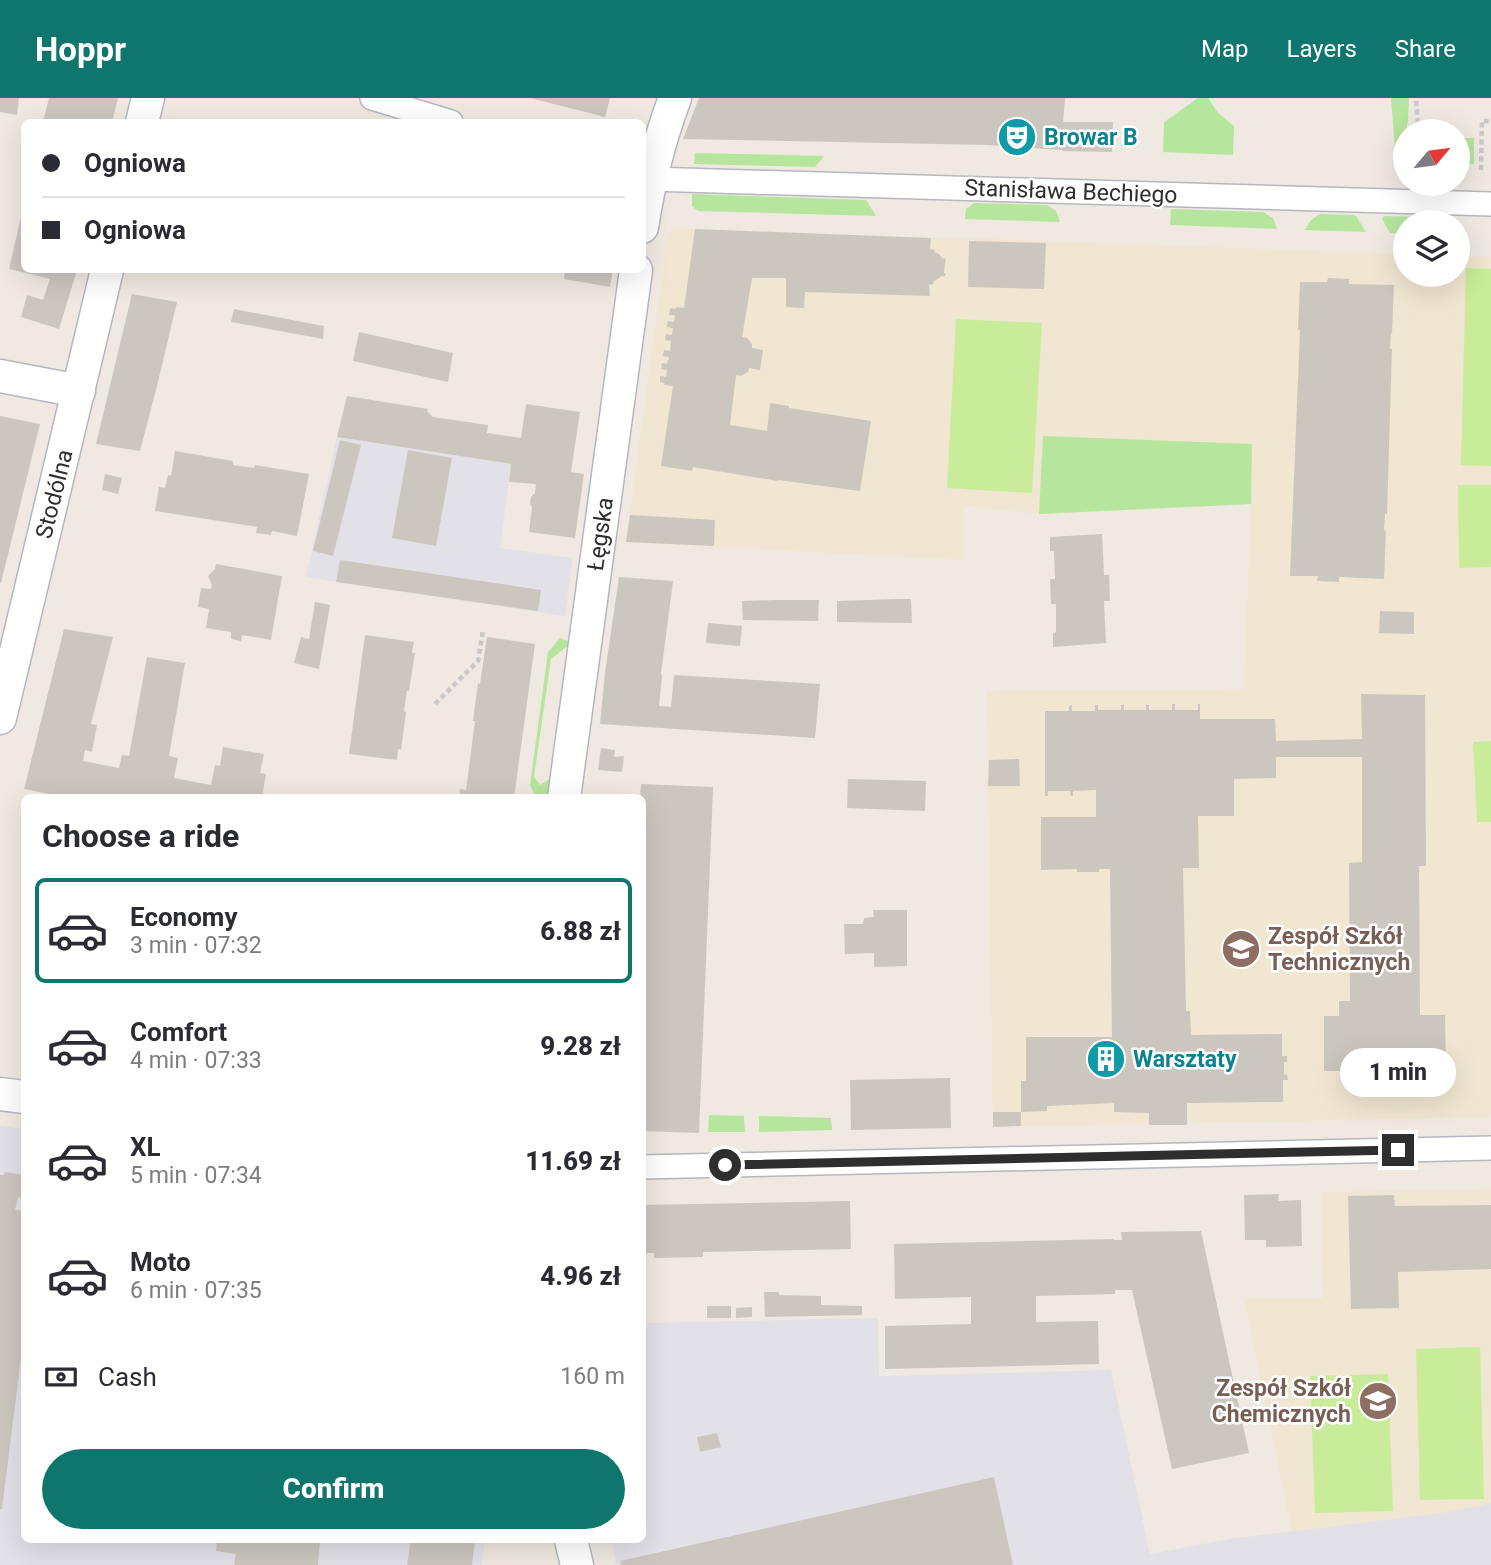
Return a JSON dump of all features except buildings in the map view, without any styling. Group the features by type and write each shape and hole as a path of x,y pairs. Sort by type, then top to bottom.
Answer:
{"street":[{"path":"143,119 148,98"},
{"path":"372,98 441,119"},
{"path":"646,178 676,98"},
{"name":"Stanisława Bechiego","path":"646,178 1491,204"},
{"name":"Stodólna","path":"0,719 106,273"},
{"name":"Łęgska","path":"565,794 636,273"},
{"path":"0,376 79,391"},
{"path":"0,1094 21,1097"},
{"path":"646,1167 1491,1148"},
{"path":"572,1543 577,1565"}],"path":[{"path":"1416,98 1417,119"},
{"path":"1481,170 1482,121 1491,121"},
{"path":"435,704 478,661 483,630"}],"shaded area":[{"path":"673,228 1393,254 1393,287 1470,287 1470,256 1491,257 1491,1117 993,1127 987,691 1244,689 1251,504 1039,514 964,506 964,560 626,542 668,233"},
{"path":"337,437 511,464 500,548 573,558 565,616 306,577"},
{"path":"0,1126 21,1129 21,1543 485,1543 482,1565 0,1565"},
{"name":"Zespół Szkół Chemicznych","path":"1491,1189 1491,1503 1447,1512 1292,1531 1244,1298 1323,1298 1321,1192"},
{"path":"878,1318 879,1376 1111,1370 1150,1554 1230,1539 1447,1512 1491,1503 1491,1565 616,1565 612,1543 646,1543 646,1323"}],"green space":[{"path":"1198,98 1208,98 1218,113 1234,126 1233,155 1163,152 1164,122"},
{"path":"1391,98 1409,98 1408,119 1393,119 1393,123"},
{"path":"1470,138 1474,138 1474,164 1470,164"},
{"path":"695,153 824,156 815,167 694,164"},
{"path":"692,194 866,200 876,216 698,211 692,206"},
{"path":"974,203 1047,205 1056,211 1060,222 965,219 966,209"},
{"path":"1171,209 1263,212 1273,218 1277,229 1170,225"},
{"path":"1320,214 1356,216 1366,232 1305,230 1311,220"},
{"path":"1384,216 1393,216 1393,233 1390,233 1382,219"},
{"path":"1470,268 1491,269 1491,466 1461,465 1466,287 1470,287"},
{"path":"956,319 1042,323 1032,493 947,488"},
{"path":"1043,436 1252,444 1251,504 1039,514"},
{"path":"1458,485 1491,485 1491,567 1459,568"},
{"path":"560,638 570,642 551,659 534,777 540,785 551,778 552,794 534,794 530,785 548,652"},
{"path":"1491,741 1491,822 1477,822 1473,742"},
{"path":"709,1115 744,1116 745,1132 708,1132"},
{"path":"759,1116 831,1118 832,1130 759,1132"},
{"path":"1480,1347 1484,1499 1420,1500 1416,1349"},
{"path":"1388,1374 1393,1511 1315,1513 1310,1376"}],"place":[{"name":"Browar B","path":"1017,137"},
{"name":"Zespół Szkół Technicznych","path":"1241,949"},
{"name":"Warsztaty","path":"1106,1059"},
{"name":"Zespół Szkół Chemicznych","path":"1378,1401"}],"route":[{"path":"725,1165 1398,1150"}]}
